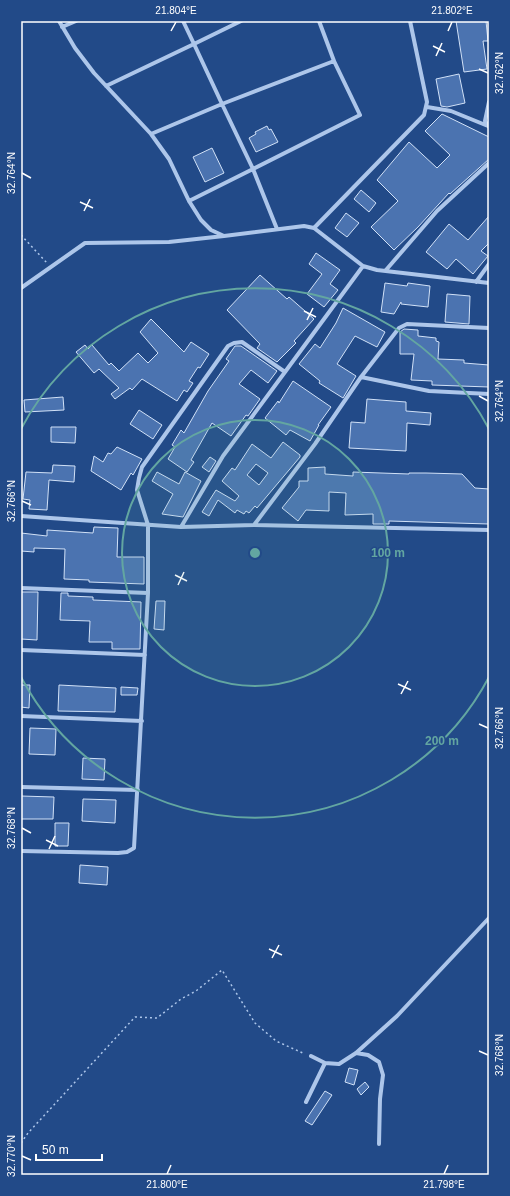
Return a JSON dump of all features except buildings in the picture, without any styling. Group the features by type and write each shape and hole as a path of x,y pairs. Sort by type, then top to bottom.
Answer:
{"street":[{"path":"59,21 75,48 106,86 151,134 169,159 189,201 201,220 211,230 224,236"},
{"path":"62,27 76,21"},
{"path":"183,21 253,169 277,229"},
{"path":"106,86 241,21"},
{"path":"189,201 360,115 334,61 319,21"},
{"path":"314,228 424,115 427,108 410,21"},
{"path":"151,134 222,104 334,61"},
{"path":"488,126 485,121 489,102"},
{"path":"427,108 451,111 488,126"},
{"path":"386,270 437,211 489,163"},
{"path":"21,288 85,243 169,242 304,226 314,228 363,266 377,270 476,282 489,282"},
{"path":"476,282 489,264"},
{"path":"181,527 223,456 363,266"},
{"path":"254,525 315,444 361,377 399,328 407,324 489,328"},
{"path":"21,850 127,852 134,848 136,841 148,593 148,525 137,490 138,478 142,467 228,346 242,342 285,372"},
{"path":"361,377 429,391 489,394"},
{"path":"21,516 181,527 254,525 489,530"},
{"path":"21,588 148,593"},
{"path":"21,650 145,655"},
{"path":"21,716 142,721"},
{"path":"21,787 138,790"},
{"path":"311,1056 325,1063 339,1064 356,1053 397,1016 489,918"},
{"path":"356,1053 368,1055 379,1062 384,1075 380,1099 379,1144"},
{"path":"306,1102 325,1063"}],"path":[{"path":"21,235 50,268"},
{"path":"21,1143 28,1133 135,1017 157,1018 181,999 196,991 222,970 255,1022 276,1041 311,1056"}]}
